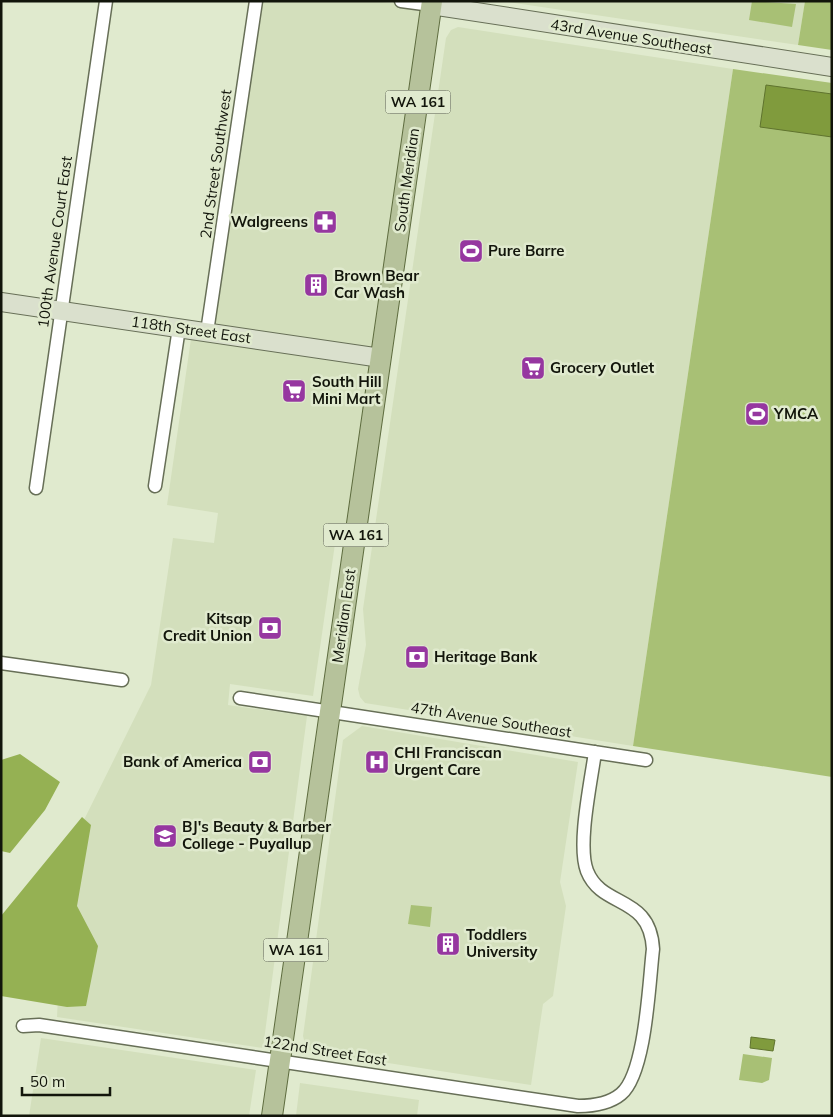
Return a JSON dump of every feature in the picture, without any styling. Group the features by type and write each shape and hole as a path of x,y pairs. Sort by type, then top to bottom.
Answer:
{"main road":[{"name":"South Meridian","path":"381,358 432,3"},
{"name":"Meridian East","path":"280,1061 381,358"},
{"name":"WA 161","path":"272,1116 280,1061"}],"street":[{"name":"100th Avenue Court East","path":"36,488 106,1"},
{"name":"2nd Street Southwest","path":"207,332 256,1"},
{"path":"401,1 432,3"},
{"name":"43rd Avenue Southeast","path":"432,3 832,68"},
{"name":"118th Street East","path":"1,302 381,358"},
{"path":"155,486 179,328"},
{"path":"1,662 122,680"},
{"name":"47th Avenue Southeast","path":"240,698 646,760"},
{"name":"122nd Street East","path":"23,1026 39,1025 578,1106 606,1103 621,1095 631,1082 639,1062 653,940 643,917 630,905 594,883 585,865 583,842 595,752"}],"shaded area":[{"path":"250,1 370,1 420,5 432,1 356,532 337,530 313,696 230,684 228,705 307,716 263,1048 57,1017 64,878 70,848 151,685 173,538 214,543 218,513 167,505 193,325 202,326"},
{"path":"501,1 805,1 798,45"},
{"path":"752,1 796,4 792,27 749,20"},
{"path":"805,1 832,1 832,50 798,45"},
{"path":"458,27 733,69 633,746 365,703 360,697 358,689 366,645 363,609 446,38 451,30"},
{"name":"YMCA","path":"733,69 832,83 832,777 633,746"},
{"path":"766,85 832,94 832,137 760,127"},
{"path":"362,726 578,762 560,882 566,906 553,996 543,1004 531,1085 310,1051 305,1044 303,1036 343,740"},
{"path":"20,754 60,782 45,810 10,853 1,851 1,760"},
{"path":"82,817 91,825 77,906 98,946 86,1006 67,1007 1,996 1,916"},
{"path":"411,905 432,907 430,927 408,924"},
{"path":"751,1037 775,1040 773,1051 750,1048"},
{"path":"41,1038 256,1070 249,1116 29,1116"},
{"path":"743,1054 772,1058 769,1080 762,1083 739,1080"},
{"path":"300,1083 419,1100 417,1116 296,1116"}],"place":[{"name":"Walgreens","path":"325,222"},
{"name":"Pure Barre","path":"471,251"},
{"name":"Brown Bear Car Wash","path":"316,285"},
{"name":"Grocery Outlet","path":"533,368"},
{"name":"South Hill Mini Mart","path":"294,391"},
{"name":"YMCA","path":"757,414"},
{"name":"Kitsap Credit Union","path":"270,628"},
{"name":"Heritage Bank","path":"417,657"},
{"name":"Bank of America","path":"260,762"},
{"name":"CHI Franciscan Urgent Care","path":"377,762"},
{"name":"BJ's Beauty & Barber College - Puyallup","path":"165,836"},
{"name":"Toddlers University","path":"448,944"}]}
